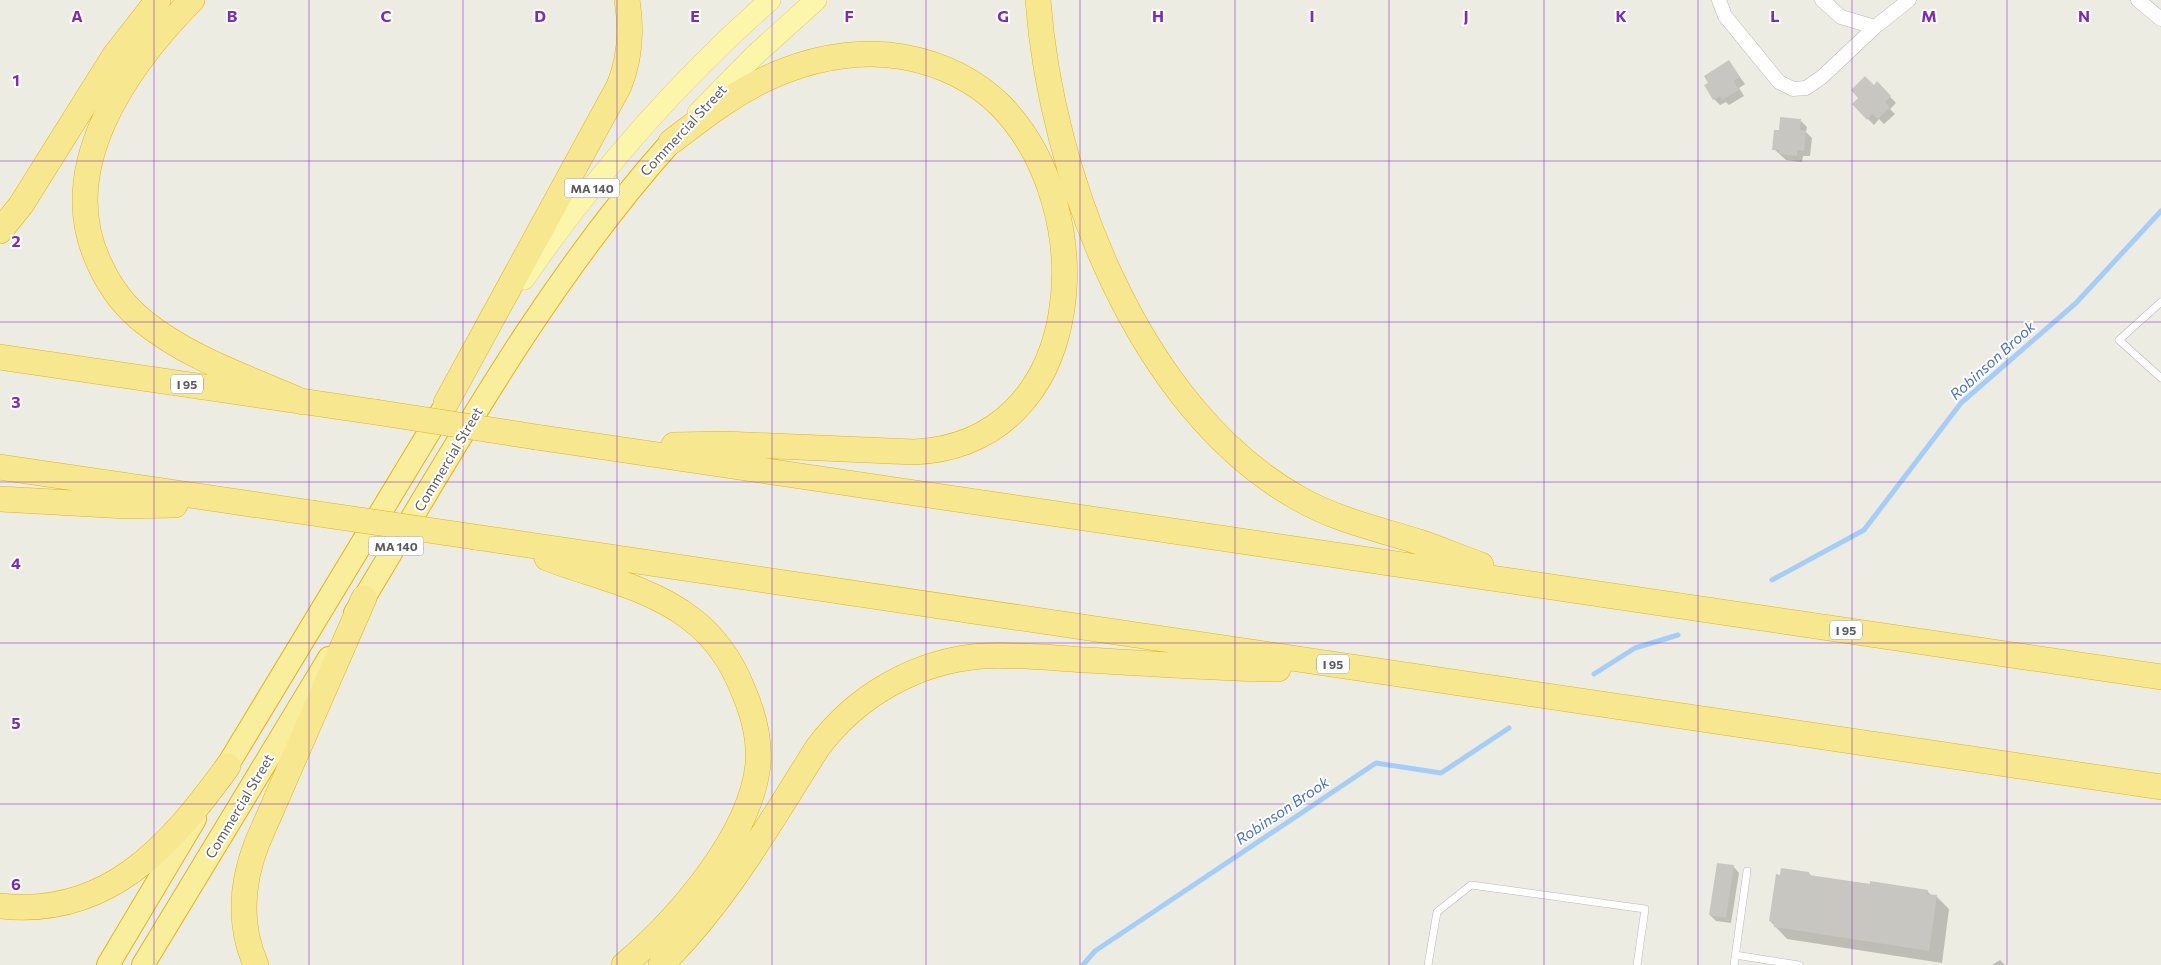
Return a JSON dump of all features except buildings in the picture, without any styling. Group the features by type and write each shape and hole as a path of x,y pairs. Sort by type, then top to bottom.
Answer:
{"highway":[{"path":"0,231 21,205 111,61 158,0"},
{"path":"192,0 159,36 134,69 117,96 101,128 89,162 84,185 85,217 89,238 96,257 110,284 129,308 147,324 191,352 303,402"},
{"path":"446,403 618,86 625,69 629,50 630,20 627,0"},
{"path":"1038,0 1046,67 1057,123 1072,177 1091,229 1112,277 1144,336 1178,388 1204,423 1253,468 1282,489 1315,507 1345,520 1418,542 1531,584"},
{"path":"596,446 725,444 914,452 954,447 982,436 1000,425 1016,411 1041,376 1058,330 1064,292 1064,254 1058,214 1046,178 1032,149 1008,114 982,90 956,74 928,63 888,55 846,56 811,62 785,70 747,89 671,142"},
{"name":"Commercial Street","path":"143,965 506,363 540,311 612,212 671,142"},
{"name":"I 95","path":"0,357 2161,677"},
{"name":"MA 140","path":"108,965 446,403"},
{"name":"I 95","path":"0,467 2161,787"},
{"path":"0,499 126,506 248,504"},
{"path":"505,542 646,594 690,618 717,645 730,664 746,697 753,720 758,749 757,773 749,800 733,835 712,869 672,919 624,965"},
{"path":"256,965 248,943 243,916 244,886 248,867 364,598"},
{"path":"661,965 704,918 728,888 818,747 831,730 864,700 889,684 917,671 954,660 990,656 1134,662 1227,669 1367,669"},
{"path":"0,906 35,908 64,904 83,899 117,881 146,859 191,815 228,766"}],"main road":[{"name":"MA 140","path":"446,403 515,293 606,169 689,77 770,0"},
{"name":"Commercial Street","path":"671,142 755,55 816,0"}],"street":[{"path":"1719,0 1725,16 1779,82 1793,89 1806,88 1822,77 1875,27 1909,0"},
{"path":"1822,0 1841,17 1875,27"},
{"path":"2138,0 2161,18"}],"lane":[{"path":"2161,302 2119,340 2161,378"},
{"path":"1734,965 1747,871"},
{"path":"1428,965 1437,912 1471,884 1645,908 1637,965"},
{"path":"1735,955 1799,965"}],"waterway":[{"name":"Robinson Brook","path":"1772,580 1864,530 1961,403 2076,303 2161,211"},
{"name":"Robinson Brook","path":"1594,674 1635,648 1678,635"},
{"name":"Robinson Brook","path":"1083,965 1095,951 1376,763 1441,773 1509,728"}]}
